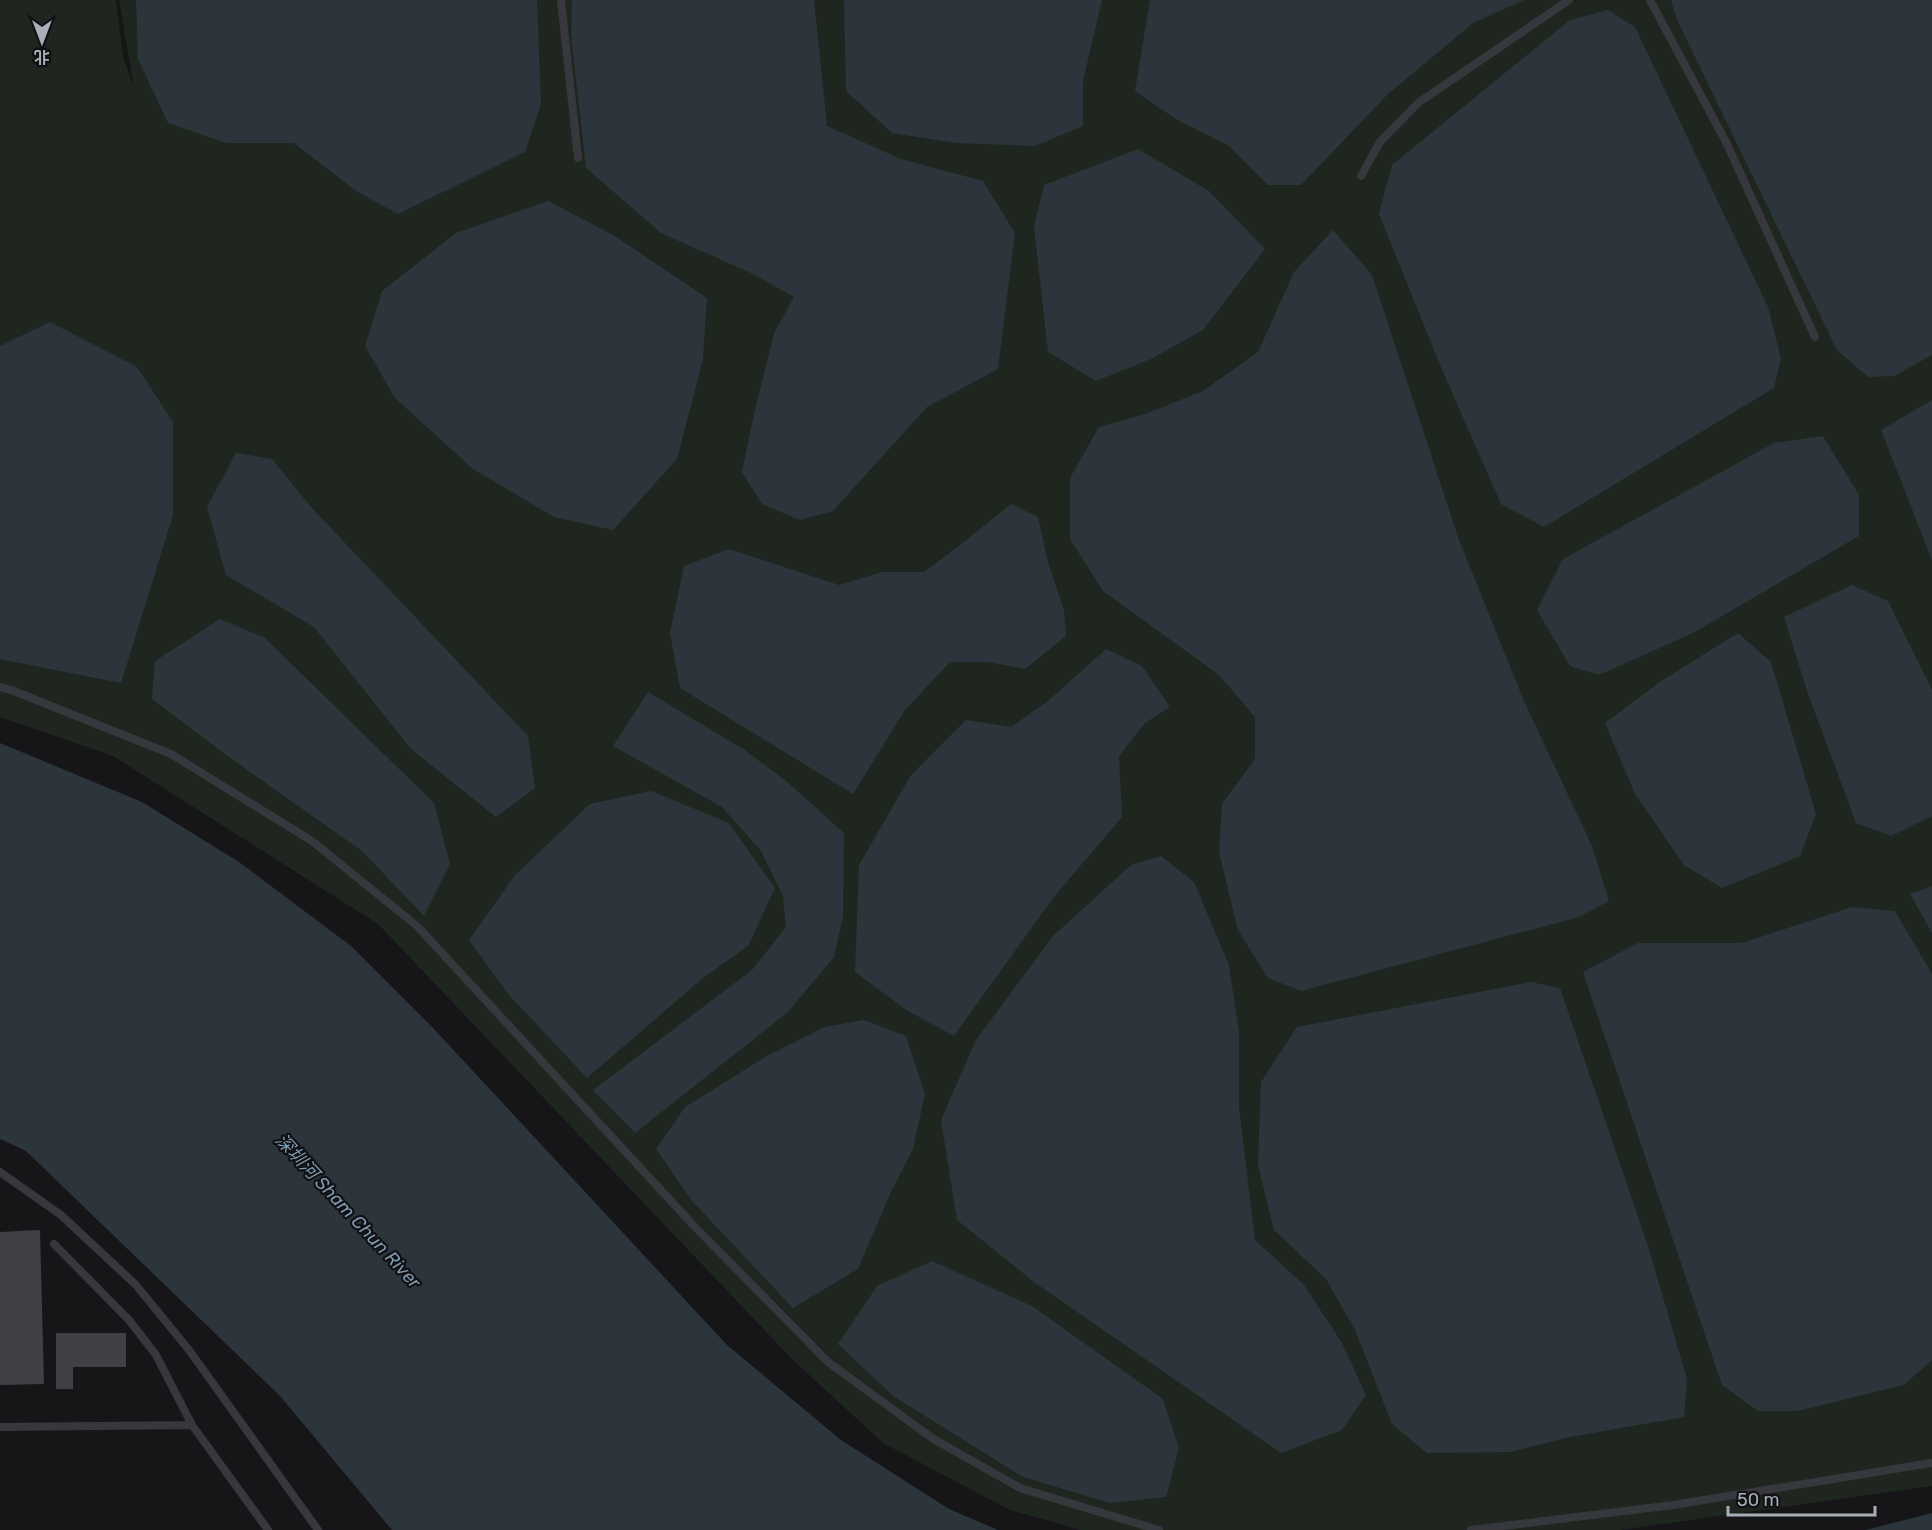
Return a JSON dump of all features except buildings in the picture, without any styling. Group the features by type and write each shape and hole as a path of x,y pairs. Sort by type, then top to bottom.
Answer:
{"lane":[{"path":"561,0 578,158"},
{"path":"1361,176 1380,142 1418,102 1569,0"},
{"path":"1650,0 1727,144 1815,337"},
{"path":"0,687 171,754 312,841 417,926 695,1227 828,1362 923,1431 1020,1488 1159,1530"},
{"path":"0,1172 61,1215 136,1285 189,1350 318,1530"},
{"path":"54,1244 129,1320 156,1354 192,1425 268,1530"},
{"path":"0,1427 192,1425"},
{"path":"1472,1530 1673,1505 1932,1462"}],"shaded area":[{"path":"0,0 116,0 123,56 134,88 119,0 1932,0 1932,1486 1620,1530 1081,1530 1010,1510 883,1443 792,1359 378,924 113,756 0,717"}],"water":[{"path":"136,0 537,0 541,104 525,152 398,214 356,191 294,143 226,143 168,123 138,59"},
{"path":"572,0 814,0 827,126 901,159 983,181 1015,233 998,369 927,407 833,511 800,520 762,504 742,472 774,333 794,297 755,275 661,233 586,168 571,36"},
{"path":"844,0 1102,0 1083,81 1083,126 1035,146 956,143 892,133 846,91"},
{"path":"1150,0 1524,0 1473,23 1388,94 1301,185 1268,185 1229,146 1177,120 1135,91"},
{"path":"1671,0 1932,0 1932,355 1894,376 1868,377 1837,350 1677,20"},
{"path":"1608,10 1635,27 1768,307 1781,359 1774,388 1544,527 1501,504 1443,372 1379,214 1392,165 1570,20"},
{"path":"1138,149 1209,191 1265,249 1203,330 1151,359 1096,381 1048,352 1034,227 1044,185"},
{"path":"548,201 615,236 707,298 703,359 677,459 613,530 554,517 473,469 395,398 365,346 382,291 456,233"},
{"path":"1333,230 1372,275 1459,540 1524,701 1592,846 1609,901 1579,917 1301,991 1268,978 1238,930 1219,852 1222,804 1255,759 1255,717 1219,675 1103,591 1070,539 1070,478 1099,427 1145,414 1203,391 1258,352 1294,272"},
{"path":"50,322 137,367 173,422 173,515 121,683 0,659 0,346"},
{"path":"1932,400 1932,560 1881,430"},
{"path":"1823,436 1859,495 1859,536 1693,633 1599,675 1570,666 1537,610 1563,559 1774,443"},
{"path":"236,453 272,459 311,507 528,736 535,788 496,817 411,749 314,627 226,575 207,507"},
{"path":"1011,504 1038,517 1048,562 1064,610 1066,636 1025,669 989,662 950,662 905,710 853,794 680,688 670,633 684,566 729,549 839,585 882,572 924,572"},
{"path":"1852,585 1888,601 1932,690 1932,816 1891,836 1856,823 1807,691 1784,617"},
{"path":"220,619 265,638 434,803 450,864 424,916 362,851 229,757 152,699 155,661"},
{"path":"1738,633 1771,662 1816,814 1800,856 1722,888 1684,865 1635,794 1605,723 1661,681"},
{"path":"1106,649 1142,666 1170,707 1145,723 1119,756 1122,817 1053,898 954,1036 908,1011 855,972 859,865 911,775 966,720 1011,727 1048,701"},
{"path":"648,692 743,749 785,780 844,833 843,916 834,957 788,1012 635,1133 593,1090 752,970 786,927 783,896 761,851 722,807 613,746"},
{"name":"深圳河 Sham Chun River","path":"0,743 142,802 239,862 351,946 434,1029 727,1345 841,1440 949,1509 998,1530 392,1530 280,1396 26,1151 0,1139"},
{"path":"651,791 729,823 775,888 748,946 703,978 587,1078 509,995 469,940 515,875 590,804"},
{"path":"1161,856 1194,882 1229,965 1239,1033 1239,1107 1255,1240 1304,1285 1342,1343 1366,1395 1342,1430 1281,1453 1034,1282 957,1220 941,1120 976,1040 1053,936 1131,865"},
{"path":"1932,886 1932,933 1910,894"},
{"path":"1852,907 1895,911 1932,974 1932,1360 1904,1385 1797,1411 1758,1411 1722,1385 1583,972 1638,943 1742,943"},
{"path":"1531,982 1560,988 1648,1246 1687,1379 1684,1417 1570,1437 1510,1452 1427,1453 1392,1424 1355,1330 1326,1279 1274,1230 1258,1165 1261,1082 1297,1027"},
{"path":"864,1020 906,1036 925,1094 913,1149 890,1194 858,1269 793,1308 692,1201 656,1149 685,1107 767,1056 825,1027"},
{"path":"932,1261 1032,1306 1163,1399 1179,1448 1166,1497 1110,1503 1023,1477 893,1396 838,1344 877,1286"},
{"path":"1932,1513 1932,1530 1866,1530"}]}
